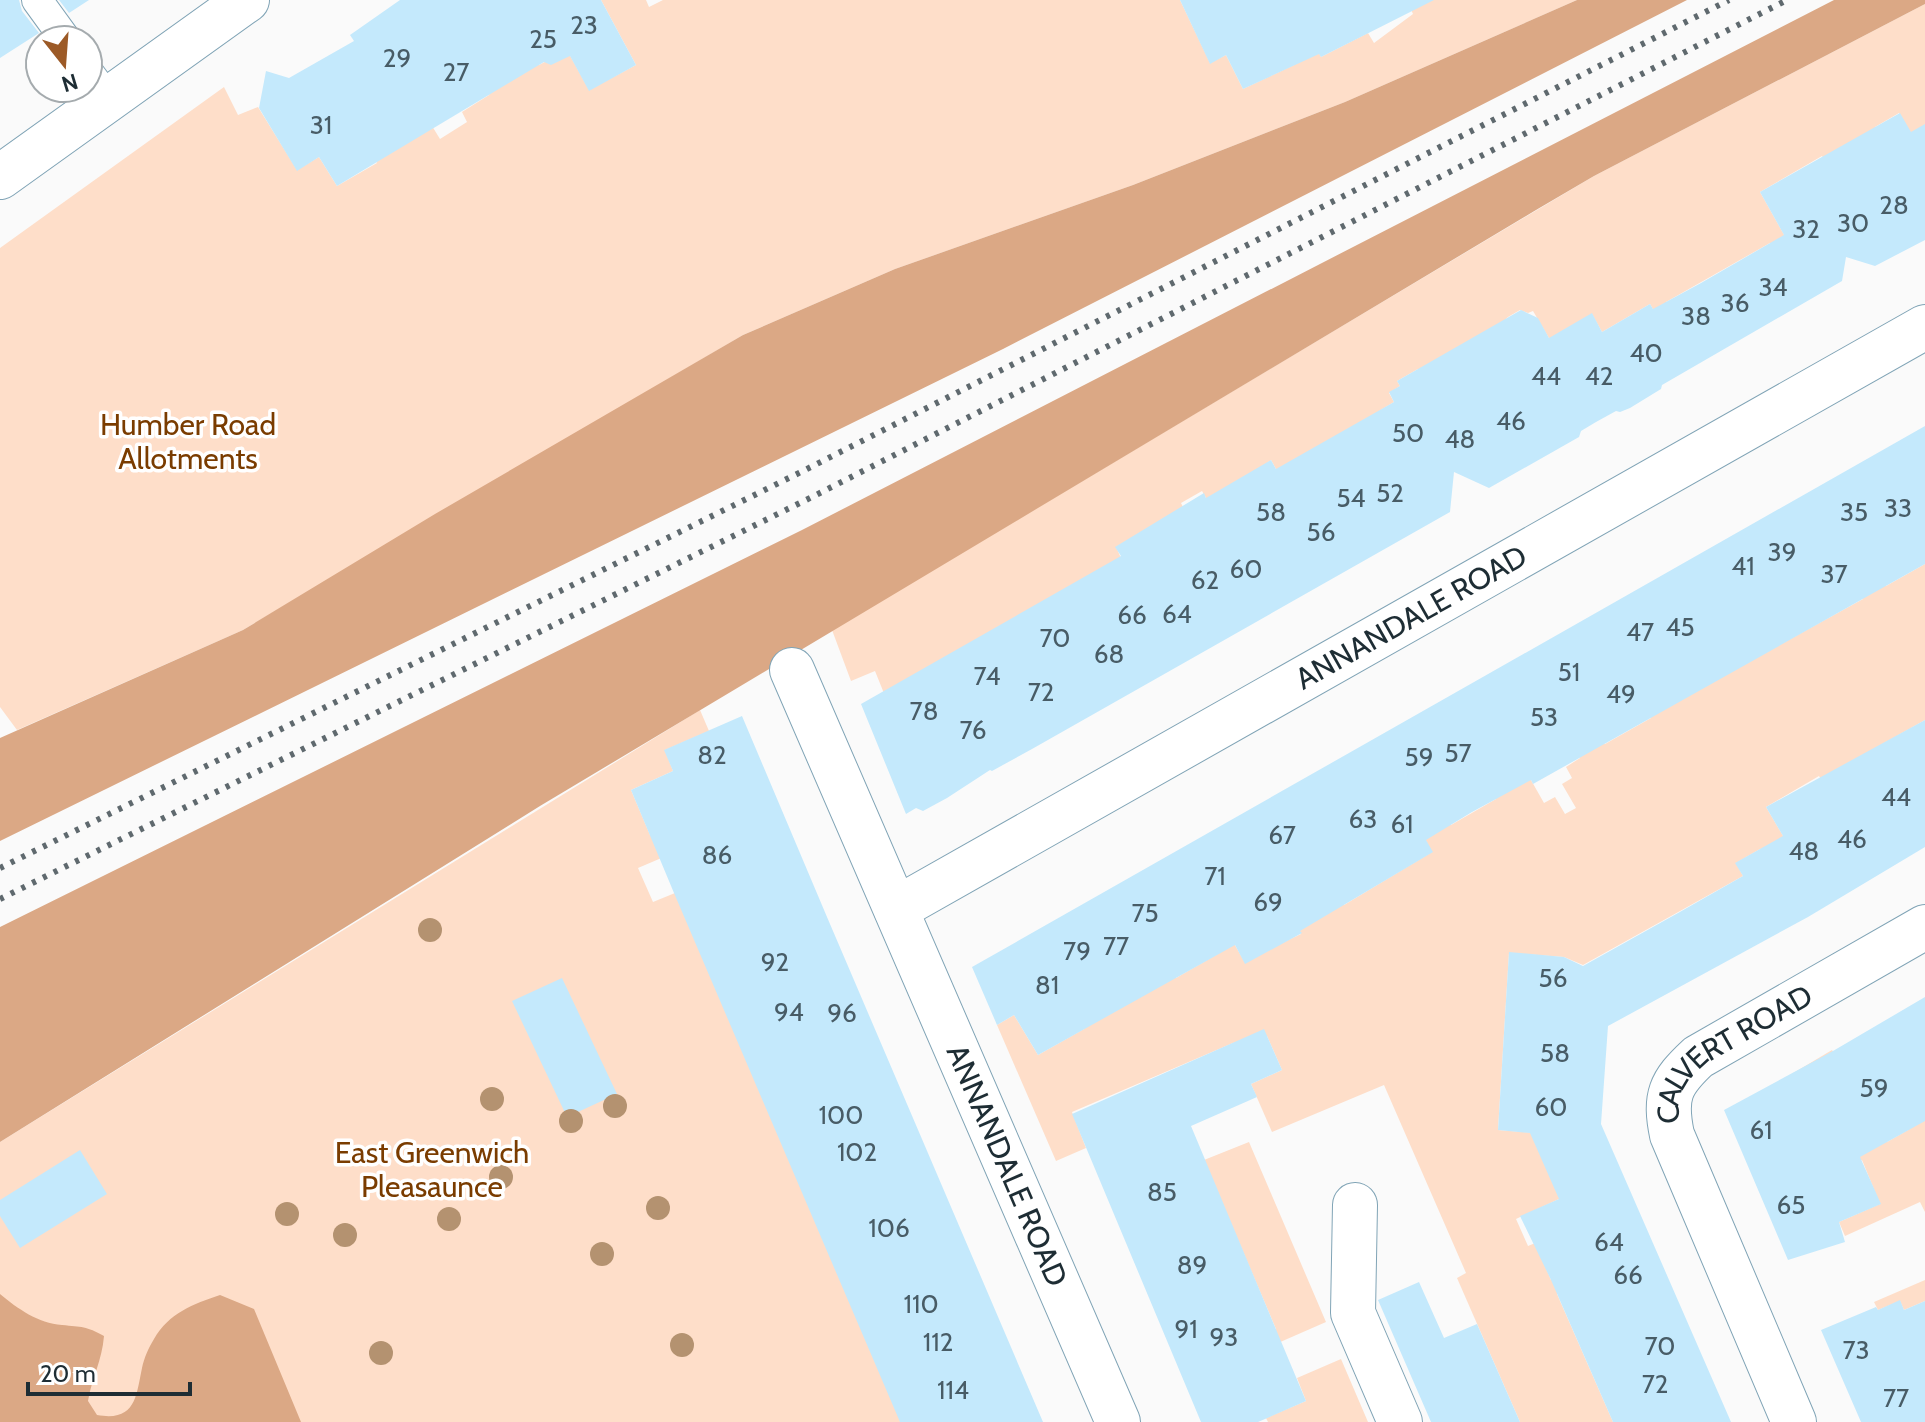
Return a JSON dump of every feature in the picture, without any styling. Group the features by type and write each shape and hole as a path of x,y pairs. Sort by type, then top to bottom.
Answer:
{"street":[{"path":"104,82 247,0"},
{"path":"0,177 78,104"},
{"name":"ANNANDALE ROAD","path":"896,909 1925,327"},
{"name":"ANNANDALE ROAD","path":"792,670 1118,1422"},
{"name":"CALVERT ROAD","path":"1794,1422 1672,1135 1667,1110 1670,1094 1678,1075 1698,1057 1925,927"},
{"path":"1355,1205 1353,1313 1400,1422"}],"lane":[{"path":"37,0 54,24"}],"green space":[{"name":"Humber Road Allotments","path":"601,0 646,0 649,7 663,0 1180,0 1210,63 1226,55 1243,89 1294,65 1303,22 1321,57 1368,33 1374,43 1413,14 1407,0 1577,0 1345,102 1133,185 895,269 743,335 243,630 17,730 0,707 0,248 224,87 238,115 258,107 297,170 319,157 337,186 377,163 359,133 405,82 440,139 467,122 462,112 489,95 512,17 539,65 567,50 589,90 636,65"},
{"path":"1925,4 1925,157 1899,113 1875,127 1886,146 1834,176 1822,156 1760,192 1801,265 1770,243 1666,302 1668,336 1650,304 1602,332 1592,314 1559,355 1533,311 1520,310 1508,317 1431,391 1418,369 1397,381 1400,386 1389,393 1394,402 1379,411 1404,455 1276,469 1271,460 1211,506 1202,491 1181,503 1189,519 1116,547 1121,558 904,743 875,671 851,681 832,630 1594,176"},
{"path":"1858,537 1886,586 1925,564 1925,720 1849,763 1843,815 1819,776 1766,807 1789,846 1760,849 1736,863 1743,876 1583,965 1564,957 1509,953 1498,1130 1600,1138 1559,1199 1516,1219 1528,1246 1574,1227 1545,1266 1551,1280 1590,1263 1557,1294 1613,1422 1520,1422 1457,1278 1466,1273 1384,1085 1272,1132 1251,1084 1282,1070 1267,1036 1233,1043 1072,1112 1086,1148 1056,1161 997,1025 1014,1015 1038,1055 1084,1029 1152,937 1176,978 1221,952 1211,903 1244,961 1301,934 1267,871 1344,905 1432,852 1401,795 1451,825 1496,799 1506,736 1544,803 1555,797 1565,814 1576,808 1562,784 1572,778 1566,767 1580,758 1558,720 1605,744 1651,718 1624,670 1745,664 1863,599"},
{"name":"East Greenwich Pleasaunce","path":"700,710 709,731 665,750 673,771 631,790 650,835 720,833 638,868 653,902 675,893 901,1422 0,1422 0,1142"},
{"path":"1832,1050 1887,1142 1908,1130 1925,1098 1925,1212 1920,1202 1845,1236 1839,1222 1880,1204 1862,1160 1820,1178 1780,1081"},
{"path":"1249,1142 1326,1322 1241,1359 1276,1329 1204,1160"},
{"path":"1925,1280 1925,1301 1904,1310 1900,1301 1878,1310 1874,1302"},
{"path":"1341,1359 1368,1422 1268,1422 1266,1418 1306,1401 1297,1378"}],"shaded area":[{"path":"1577,0 1687,0 1003,349 0,841 0,738 243,630 743,335 895,269 1133,185 1345,102"},
{"path":"1834,0 1925,0 1925,4 1594,176 1536,210 540,806 0,1142 0,927 802,530"},
{"path":"0,1294 37,1318 53,1324 93,1330 104,1336 88,1401 97,1415 110,1416 120,1415 132,1405 149,1349 160,1330 174,1316 220,1295 254,1309 301,1422 0,1422"}],"building":[{"path":"0,0 19,0 22,11 32,24 24,24 24,43 0,58"},
{"path":"59,0 89,0 69,13"},
{"path":"400,0 601,0 636,65 589,91 570,56 551,65 544,62 337,186 319,157 297,171 259,108 266,71 289,78 354,41 350,35"},
{"path":"1180,0 1434,0 1321,57 1319,54 1243,89 1226,55 1210,64"},
{"path":"1900,113 1911,132 1925,124 1925,240 1875,266 1846,257 1842,281 1662,385 1661,389 1630,408 1616,411 1596,422 1581,431 1579,437 1489,488 1454,472 1450,512 990,770 947,798 923,811 916,808 906,814 861,704 1121,556 1115,547 1204,493 1206,498 1271,460 1276,469 1394,402 1389,392 1400,386 1397,381 1521,310 1538,318 1549,338 1592,313 1602,332 1650,304 1653,309 1701,283 1784,235 1760,192"},
{"path":"1925,426 1925,564 1533,784 1531,780 1472,812 1426,840 1433,852 1300,931 1302,933 1245,964 1235,945 1038,1055 1014,1015 997,1025 972,967"},
{"path":"742,716 1043,1422 900,1422 674,893 631,790 673,771 664,750"},
{"path":"1925,720 1925,847 1808,917 1608,1026 1601,1124 1731,1422 1613,1422 1520,1216 1559,1199 1530,1133 1498,1130 1509,952 1564,957 1583,966 1743,876 1735,863 1783,836 1766,807"},
{"path":"562,978 617,1094 567,1117 512,1001"},
{"path":"1925,997 1925,1121 1860,1157 1881,1204 1839,1222 1845,1242 1788,1260 1724,1110"},
{"path":"1264,1029 1282,1070 1251,1084 1257,1097 1191,1126 1306,1401 1258,1422 1201,1422 1072,1114"},
{"path":"80,1150 107,1194 20,1248 0,1216 0,1200"},
{"path":"1419,1282 1444,1338 1477,1324 1520,1422 1431,1422 1378,1300"},
{"path":"1900,1300 1904,1310 1925,1301 1925,1422 1861,1422 1821,1330"}],"railway":[{"path":"0,868 801,472 1729,0"},
{"path":"0,899 812,497 1787,0"}]}
